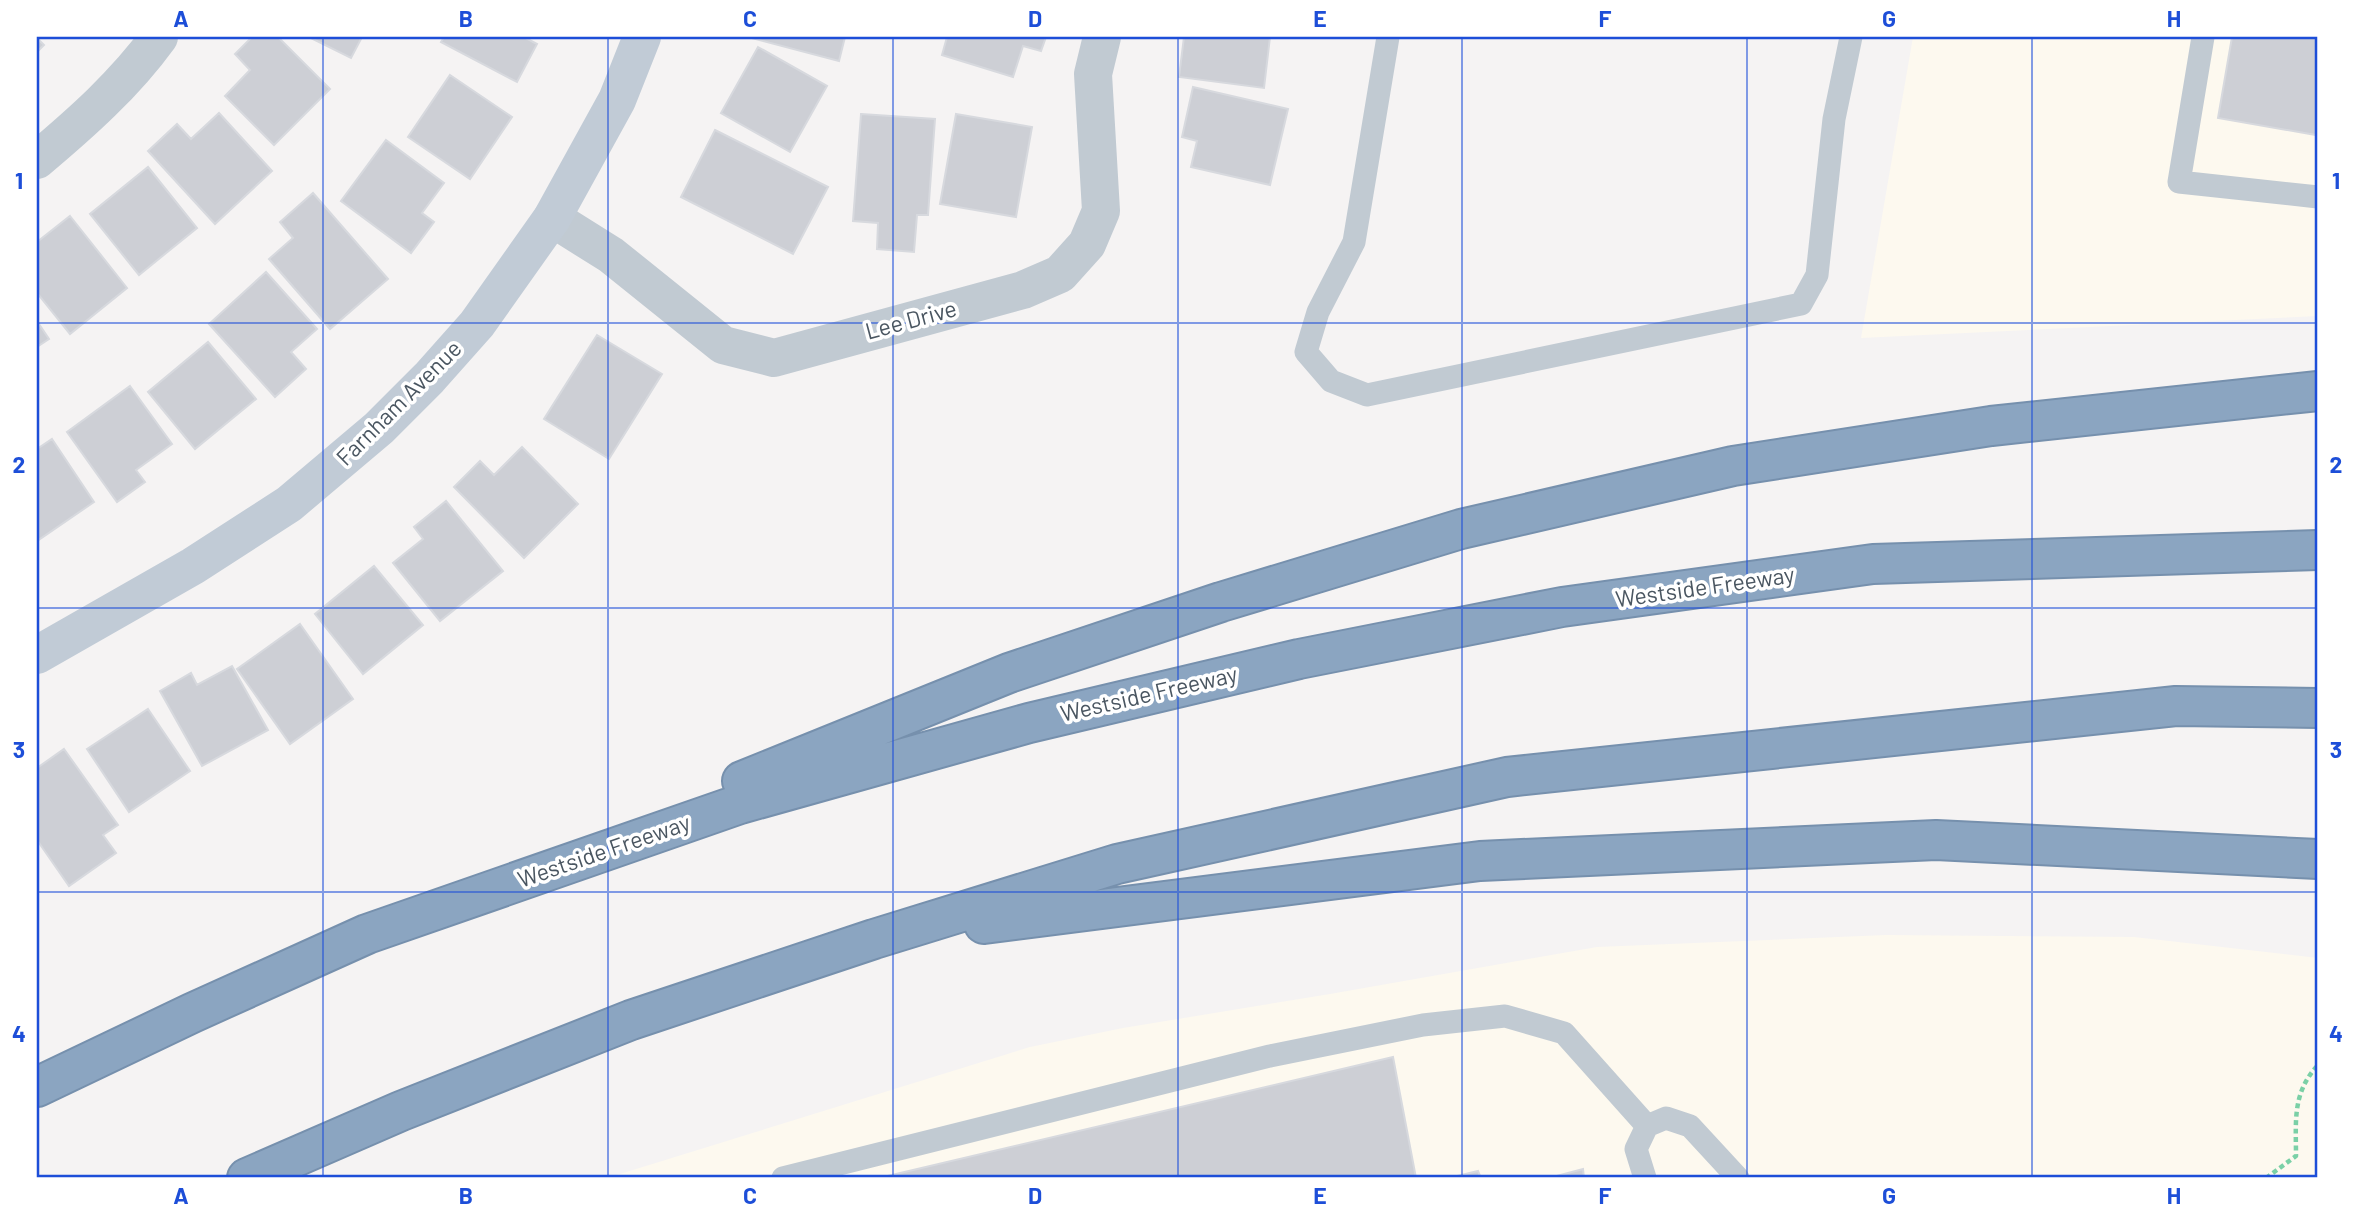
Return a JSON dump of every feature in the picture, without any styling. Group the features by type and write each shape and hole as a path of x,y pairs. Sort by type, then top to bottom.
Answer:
{"highway":[{"path":"368,934 1009,673 1221,602 1461,529 1733,466 1991,426 2318,391"},
{"name":"Westside Freeway","path":"37,1087 192,1013 368,934 740,804 1029,723 1299,659 1535,612 1873,564 2318,550"},
{"path":"247,1178 401,1111 631,1020 874,939 1117,864 1507,777 2176,706 2318,708"},
{"path":"874,939 1206,894 1480,861 1936,840 2318,859"}],"street":[{"path":"37,160 92,112 141,62 159,37"},
{"name":"Farnham Avenue","path":"37,655 193,566 289,504 338,464 429,378 469,333 552,218 617,100 642,37"},
{"name":"Lee Drive","path":"552,218 611,255 723,345 774,358 1023,290 1060,274 1087,244 1101,211 1093,74 1102,37"}],"lane":[{"path":"1388,37 1354,242 1318,312 1306,352 1331,381 1367,395 1801,304 1818,275 1835,120 1851,37"},
{"path":"2203,37 2179,182 2318,197"},
{"path":"783,1178 1270,1056 1423,1026 1505,1016 1564,1033 1647,1126"},
{"path":"1644,1178 1636,1149 1647,1126 1666,1118 1690,1126 1738,1178"}],"path":[{"path":"2266,1178 2296,1156 2295,1109 2303,1088 2318,1065"}],"shaded area":[{"path":"1913,37 2318,37 2318,316 1861,338"},
{"path":"1886,935 2134,937 2318,958 2318,1178 607,1178 1030,1047 1123,1028 1597,947"}],"building":[{"path":"252,37 278,37 330,89 274,145 225,96 250,70 235,54"},
{"path":"309,37 362,37 351,58"},
{"path":"444,37 524,37 537,44 517,82 441,42"},
{"path":"748,37 845,37 839,61"},
{"path":"947,37 1046,37 1041,51 1023,46 1013,77 942,55"},
{"path":"1184,37 1270,37 1264,88 1179,77"},
{"path":"2232,37 2318,37 2316,135 2218,118"},
{"path":"37,38 44,45 37,52"},
{"path":"758,47 827,86 790,152 721,113"},
{"path":"450,75 512,117 470,179 408,137"},
{"path":"1193,87 1288,109 1270,185 1191,167 1197,141 1182,137"},
{"path":"219,113 272,171 215,224 148,151 177,124 191,139"},
{"path":"861,114 935,119 928,215 917,215 914,252 877,249 878,223 853,221"},
{"path":"956,114 1032,127 1016,217 940,204"},
{"path":"715,130 828,187 793,254 681,197"},
{"path":"386,140 444,183 422,213 434,222 411,253 341,201"},
{"path":"148,167 197,228 139,275 90,214"},
{"path":"313,193 388,279 330,329 269,259 293,238 280,222"},
{"path":"70,216 127,288 70,334 37,293 37,242"},
{"path":"266,272 317,329 291,352 306,369 275,397 209,324"},
{"path":"37,321 49,339 37,347"},
{"path":"597,335 662,374 609,459 544,419"},
{"path":"208,342 256,399 195,449 148,392"},
{"path":"130,386 172,444 136,470 145,482 117,502 67,432"},
{"path":"52,439 94,502 37,541 37,449"},
{"path":"522,447 578,504 524,558 454,487 480,461 494,475"},
{"path":"446,501 503,571 440,621 393,563 423,539 414,527"},
{"path":"374,566 423,625 363,674 315,614"},
{"path":"300,624 353,699 290,744 237,669"},
{"path":"232,666 268,730 202,766 160,691 191,673 197,685"},
{"path":"148,709 190,771 129,812 87,749"},
{"path":"64,749 118,825 103,835 116,853 69,886 37,840 37,768"},
{"path":"1393,1057 1416,1178 879,1178"},
{"path":"1583,1169 1584,1178 1549,1178"},
{"path":"1478,1171 1481,1178 1449,1178"}]}
